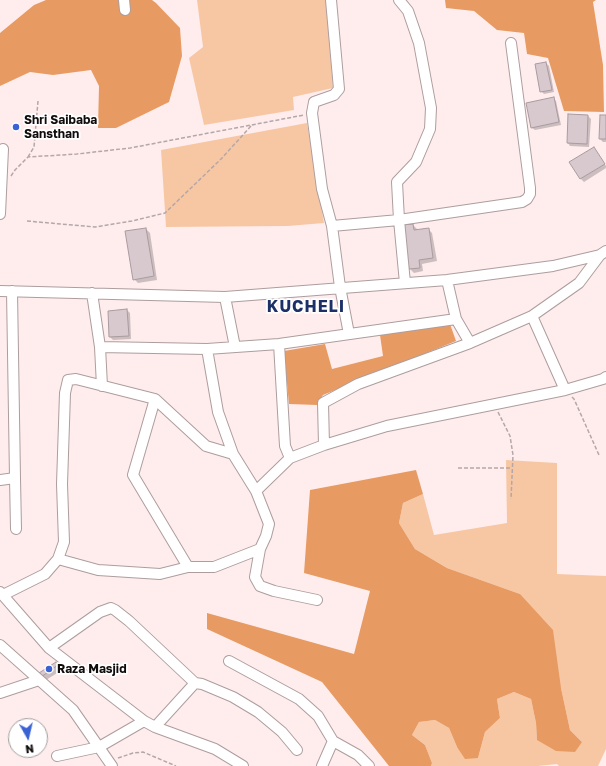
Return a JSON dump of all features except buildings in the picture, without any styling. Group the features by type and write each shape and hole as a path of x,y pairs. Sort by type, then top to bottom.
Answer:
{"street":[{"path":"331,0 339,89 334,95 314,102 312,113 322,189 332,226 340,287 349,334"},
{"path":"399,0 408,10 419,42 431,108 430,129 416,162 397,182 398,220 405,283"},
{"path":"332,226 398,220 522,202 527,199 530,194 530,188 511,43"},
{"path":"0,214 3,149"},
{"path":"0,291 225,297 447,280 552,266 603,253"},
{"path":"324,445 323,403 358,384 470,344 532,316 579,283 603,253"},
{"path":"447,280 456,319 470,344"},
{"path":"12,291 16,529"},
{"path":"92,293 100,347 102,386"},
{"path":"225,297 235,347"},
{"path":"532,316 565,390"},
{"path":"100,347 207,349 279,344 456,319"},
{"path":"279,344 285,446 290,458"},
{"path":"207,349 218,412 233,454 256,491 269,524 266,536 260,549 255,577 260,586 274,591 317,600"},
{"path":"256,491 290,458 324,445 387,426 565,390 606,377"},
{"path":"233,454 206,446 155,399 76,379 68,380 65,393 62,484 64,542 58,558 45,574 2,594 49,648 144,721 155,728 215,749 243,766"},
{"path":"155,399 133,475 188,567"},
{"path":"0,480 15,478"},
{"path":"58,558 98,570 160,574 188,567 214,567 260,549"},
{"path":"49,648 100,612 111,608 129,622 195,683 202,684 233,697 258,712 282,732 297,750"},
{"path":"0,645 73,710 111,763"},
{"path":"229,661 299,699 318,716 333,740 358,755 369,766"},
{"path":"0,693 39,680"},
{"path":"155,728 195,683"},
{"path":"57,756 99,747 144,721"},
{"path":"322,766 333,740"}],"path":[{"path":"9,180 14,170 28,157 34,147 38,101"},
{"path":"28,157 77,154 130,148 312,113"},
{"path":"27,221 95,227 132,221 165,213 221,159 252,125"},
{"path":"565,390 574,399 599,455"},
{"path":"495,404 510,436 513,455 511,498"},
{"path":"458,468 512,468"},
{"path":"111,763 133,753 143,752 176,766"}],"shaded area":[{"path":"46,0 152,0 156,3 180,28 182,56 169,102 116,128 98,128 99,86 91,70 53,75 30,72 0,86 0,33 34,5"},
{"path":"197,0 326,0 333,88 293,97 294,110 204,125 189,58 203,47"},
{"path":"445,0 596,0 593,2 603,65 604,112 564,111 548,58 527,54 524,33 497,30 474,11 446,8"},
{"path":"307,123 324,223 288,226 166,227 161,150"},
{"path":"450,324 456,341 323,395 317,405 289,404 284,351 325,344 332,369 383,356 380,335"},
{"path":"506,460 557,463 557,574 606,576 606,749 598,766 559,766 557,764 538,766 431,766 432,763 425,745 412,735 419,722 435,720 449,728 457,747 478,758 485,732 500,718 497,699 514,692 531,699 536,723 537,740 582,742 570,730 561,688 520,594 447,568 415,549 399,523 403,503 423,494 434,535 507,523"},
{"path":"416,470 423,494 403,503 399,523 415,549 447,568 520,594 553,630 561,688 570,730 582,742 575,752 556,751 537,740 536,723 531,699 514,692 497,699 500,718 485,732 478,758 465,759 457,747 449,728 435,720 419,722 412,735 425,745 432,763 431,766 389,766 322,682 207,629 207,613 354,654 370,591 304,573 310,490"}],"place":[{"name":"Shri Saibaba Sansthan","path":"16,127"},
{"name":"Raza Masjid","path":"49,669"}],"district":[{"name":"KUCHELI","path":"306,307"}]}
